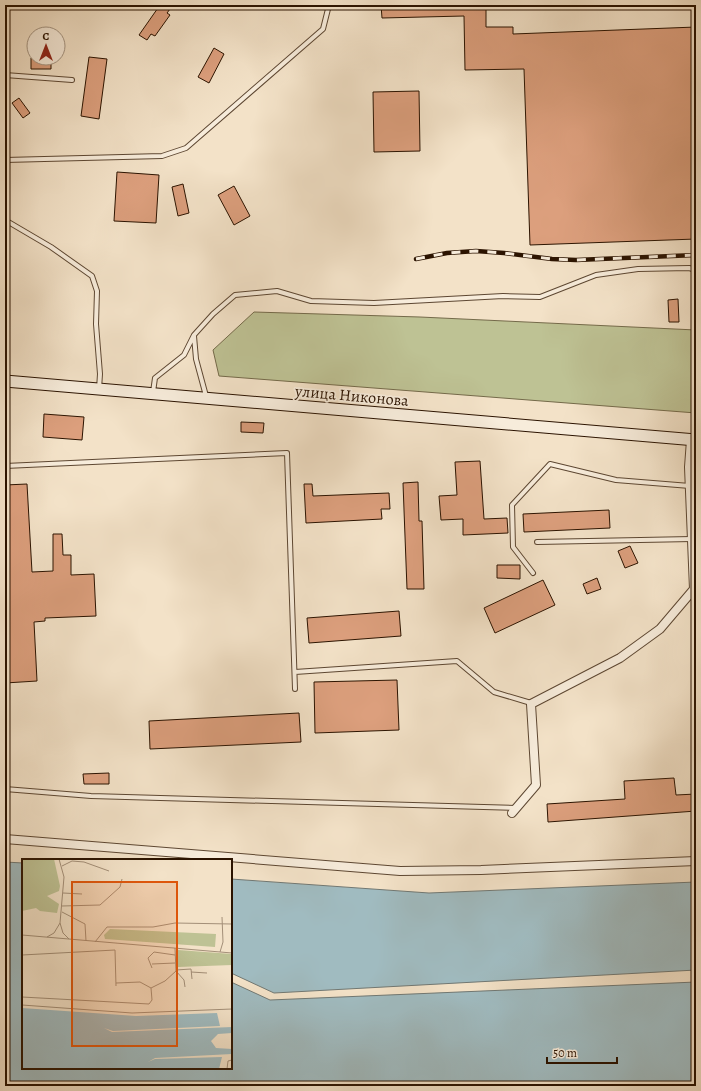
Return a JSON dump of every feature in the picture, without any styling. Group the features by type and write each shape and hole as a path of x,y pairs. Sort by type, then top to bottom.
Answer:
{"main road":[{"name":"улица Никонова","path":"5,381 694,440"}],"street":[{"path":"514,811 536,785 532,704 620,658 660,629 695,586 689,467 694,440"},
{"path":"5,840 400,871 481,870 696,861"}],"lane":[{"path":"5,160 162,156 186,148 323,30 329,5"},
{"path":"5,74 72,80"},
{"path":"5,220 51,247 92,276 97,291 96,324 100,374 99,389"},
{"path":"153,394 155,378 184,355 194,335 213,314 235,295 277,291 311,301 374,303 503,296 540,297 596,275 638,269 689,268 696,270"},
{"path":"194,335 196,359 206,398"},
{"path":"5,466 287,453 295,689"},
{"path":"533,573 514,547 512,505 550,464 616,480 690,486"},
{"path":"537,542 692,539"},
{"path":"295,672 457,661 494,692 532,704"},
{"path":"5,789 91,796 514,811"}],"green space":[{"path":"254,312 420,317 696,330 696,413 219,376 213,350"}],"water":[{"path":"5,862 22,863 22,1069 232,1069 232,982 270,1000 696,982 696,1086 5,1086"},
{"path":"232,879 429,893 696,882 696,970 274,993 232,973"}],"building":[{"path":"160,5 173,5 167,13 170,15 155,36 151,34 147,40 139,35"},
{"path":"381,5 486,5 486,27 513,27 513,34 696,27 696,239 530,245 524,69 465,70 464,16 382,18"},
{"path":"214,48 224,54 209,83 198,77"},
{"path":"89,57 107,59 99,119 81,116"},
{"path":"31,66 51,66 51,69 31,69"},
{"path":"419,91 420,151 374,152 373,92"},
{"path":"19,98 30,113 23,118 12,103"},
{"path":"117,172 159,175 156,223 114,221"},
{"path":"183,184 189,213 178,216 172,187"},
{"path":"234,186 250,216 234,225 218,195"},
{"path":"678,299 679,322 669,322 668,300"},
{"path":"44,414 84,417 82,440 43,437"},
{"path":"241,422 264,423 263,433 241,432"},
{"path":"480,461 484,519 507,518 508,533 463,535 463,519 441,520 439,496 457,495 455,462"},
{"path":"418,482 419,521 422,521 424,589 407,589 403,483"},
{"path":"27,484 32,572 53,571 53,534 62,534 63,555 71,555 71,575 94,574 96,616 45,618 45,621 34,622 37,681 5,683 5,485"},
{"path":"304,484 312,484 313,496 389,493 390,509 381,509 382,519 306,523"},
{"path":"609,510 610,528 524,532 523,514"},
{"path":"630,546 638,563 625,568 618,551"},
{"path":"497,565 520,565 520,579 497,578"},
{"path":"597,578 601,589 587,594 583,584"},
{"path":"543,580 555,605 495,633 484,608"},
{"path":"399,611 401,636 309,643 307,618"},
{"path":"397,680 399,730 315,733 314,682"},
{"path":"299,713 301,742 150,749 149,721"},
{"path":"109,773 109,784 84,784 83,774"},
{"path":"674,778 676,795 696,794 696,811 548,822 547,804 625,799 624,781"}],"railway":[{"path":"416,259 447,253 476,251 576,260 696,255"}]}
